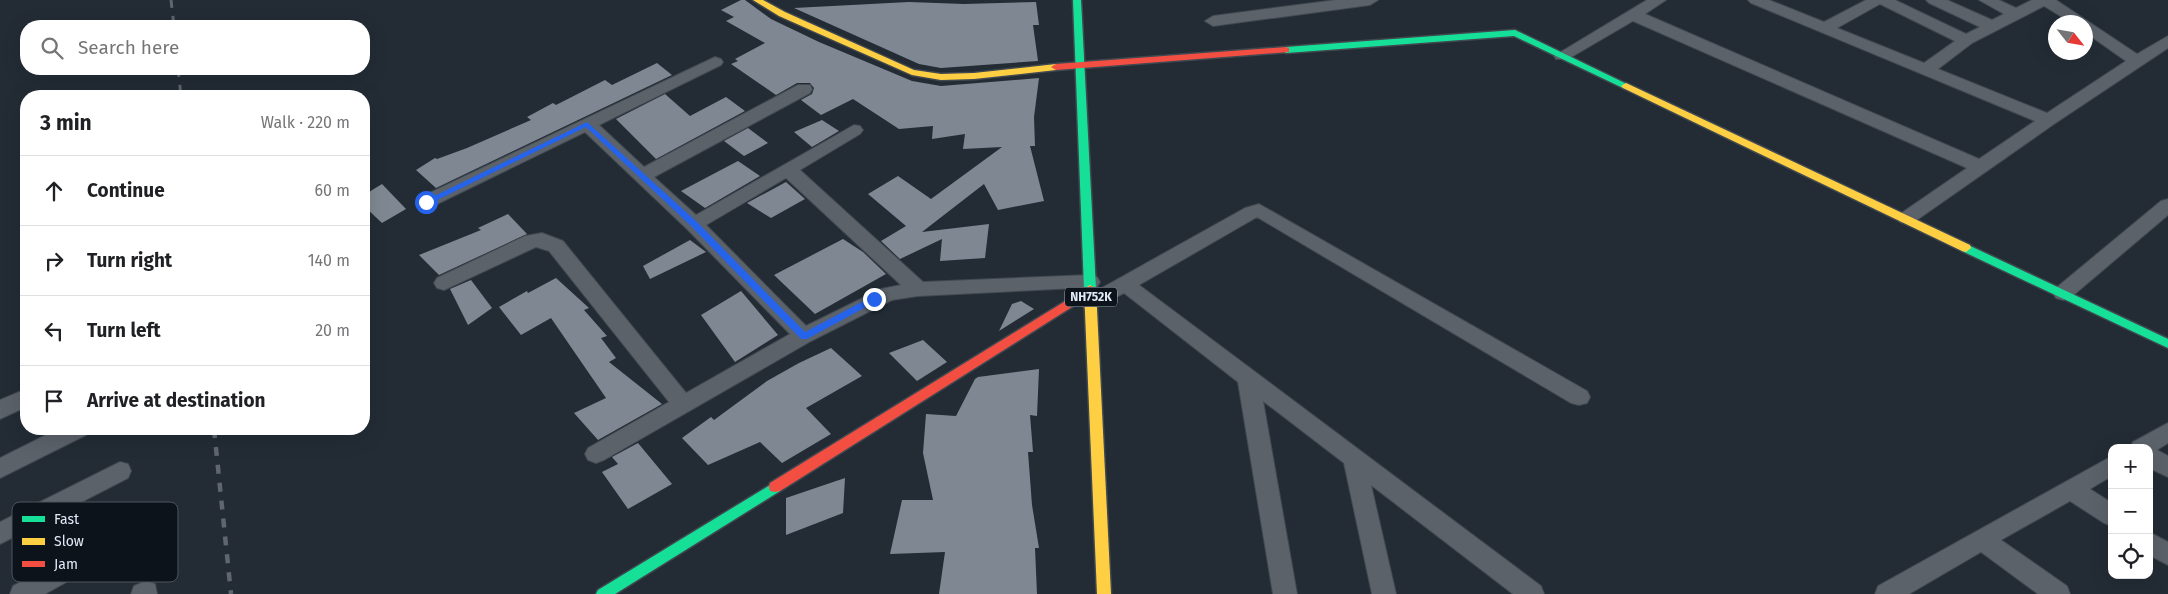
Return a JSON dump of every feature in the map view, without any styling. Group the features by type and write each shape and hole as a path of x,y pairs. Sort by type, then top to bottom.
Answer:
{"main road":[{"path":"757,0 782,14 912,72 942,77 1080,64 1515,33 1907,218 2168,344"},
{"name":"NH752K","path":"1077,0 1104,594"},
{"path":"603,594 1090,292"}],"street":[{"path":"1213,21 1268,7 1370,0"},
{"path":"1562,56 1658,0"},
{"path":"1756,0 2048,120"},
{"path":"1779,10 1798,0"},
{"path":"1825,28 1877,0"},
{"path":"1883,0 1966,40"},
{"path":"1934,0 1992,26"},
{"path":"1987,0 2016,14"},
{"path":"1926,70 1966,40 2044,0 2069,15"},
{"path":"1633,15 1981,167"},
{"path":"2093,31 2137,61"},
{"path":"1907,218 2048,120 2168,40"},
{"path":"426,202 715,62"},
{"path":"642,176 804,88"},
{"path":"587,124 694,224 804,336"},
{"path":"694,224 854,130"},
{"path":"788,169 918,289"},
{"path":"2063,293 2168,205"},
{"path":"596,454 804,336 874,299 888,294 918,289 1090,292 1125,284 1252,212 1260,210 1580,397"},
{"path":"444,283 532,241 551,242 562,253 683,405"},
{"path":"1125,284 1532,594"},
{"path":"1248,377 1285,594"},
{"path":"0,410 20,400"},
{"path":"2148,444 2168,432"},
{"path":"0,469 66,435"},
{"path":"1354,458 1384,594"},
{"path":"2153,459 2168,468"},
{"path":"1887,594 2108,467"},
{"path":"61,502 120,471"},
{"path":"2071,489 2108,513"},
{"path":"0,534 12,528"},
{"path":"1982,540 2058,594"},
{"path":"2153,545 2168,555"},
{"path":"22,594 44,582"}],"building":[{"path":"741,0 745,0 771,19 819,42 912,81 941,86 1039,78 1034,117 1035,146 1030,146 1044,201 998,210 984,184 922,232 989,224 985,258 940,261 942,239 900,259 881,241 906,226 868,194 898,176 931,199 1002,147 963,149 965,134 932,139 933,126 899,129 853,99 821,115 801,100 812,94 814,88 810,83 797,83 776,95 731,64 738,61 735,59 765,43 726,21 734,17 721,10"},
{"path":"909,2 964,4 1036,2 1039,25 1033,25 1038,61 941,68 919,64 794,8"},
{"path":"657,63 672,75 436,188 416,170 435,158 437,159 467,148 531,120 527,117 553,103 556,105 605,80 612,85"},
{"path":"665,94 690,116 726,97 745,111 656,159 616,119"},
{"path":"822,120 839,131 812,147 794,132"},
{"path":"748,128 768,143 744,156 724,141"},
{"path":"738,161 760,176 705,208 681,191"},
{"path":"786,182 805,199 771,218 747,203"},
{"path":"382,184 406,209 382,223 370,212 370,191"},
{"path":"508,214 527,234 439,275 419,255 481,230 478,228"},
{"path":"843,239 863,252 886,274 815,314 774,275"},
{"path":"690,240 706,252 650,279 643,266"},
{"path":"556,278 589,308 584,310 607,336 601,338 616,358 609,362 662,404 598,440 574,413 606,398 551,318 521,335 499,307 527,291 528,293"},
{"path":"471,280 492,308 468,325 450,289"},
{"path":"741,291 778,335 735,362 701,315"},
{"path":"1021,301 1034,309 999,331 1012,304"},
{"path":"923,340 947,362 917,381 889,353"},
{"path":"831,348 862,376 806,408 831,434 782,463 760,442 708,465 682,438 711,417 714,420 767,381"},
{"path":"1039,369 1037,416 1030,415 1033,452 1028,452 1032,505 1039,548 1035,548 1037,594 939,594 945,552 890,554 902,500 933,500 923,453 926,414 956,416 975,379 978,377"},
{"path":"638,443 672,484 628,509 602,472 618,464 612,457"},
{"path":"845,478 843,513 786,535 786,498"}],"railway":[{"path":"171,0 173,20"},
{"path":"179,75 180,90"},
{"path":"215,435 231,594"}],"traffic: fast":[{"path":"1077,0 1090,289"},
{"path":"1286,50 1515,33 1626,86"},
{"path":"1966,248 2168,344"},
{"path":"603,594 775,487"}],"traffic: slow":[{"path":"757,0 782,14 912,72 941,77 974,76 1056,67"},
{"path":"1626,86 1966,248"},
{"path":"1090,289 1104,594"}],"traffic: jam":[{"path":"1056,67 1286,50"},
{"path":"775,487 1090,290"}],"route":[{"path":"426,202 587,124 694,224 804,336 874,299"}]}
